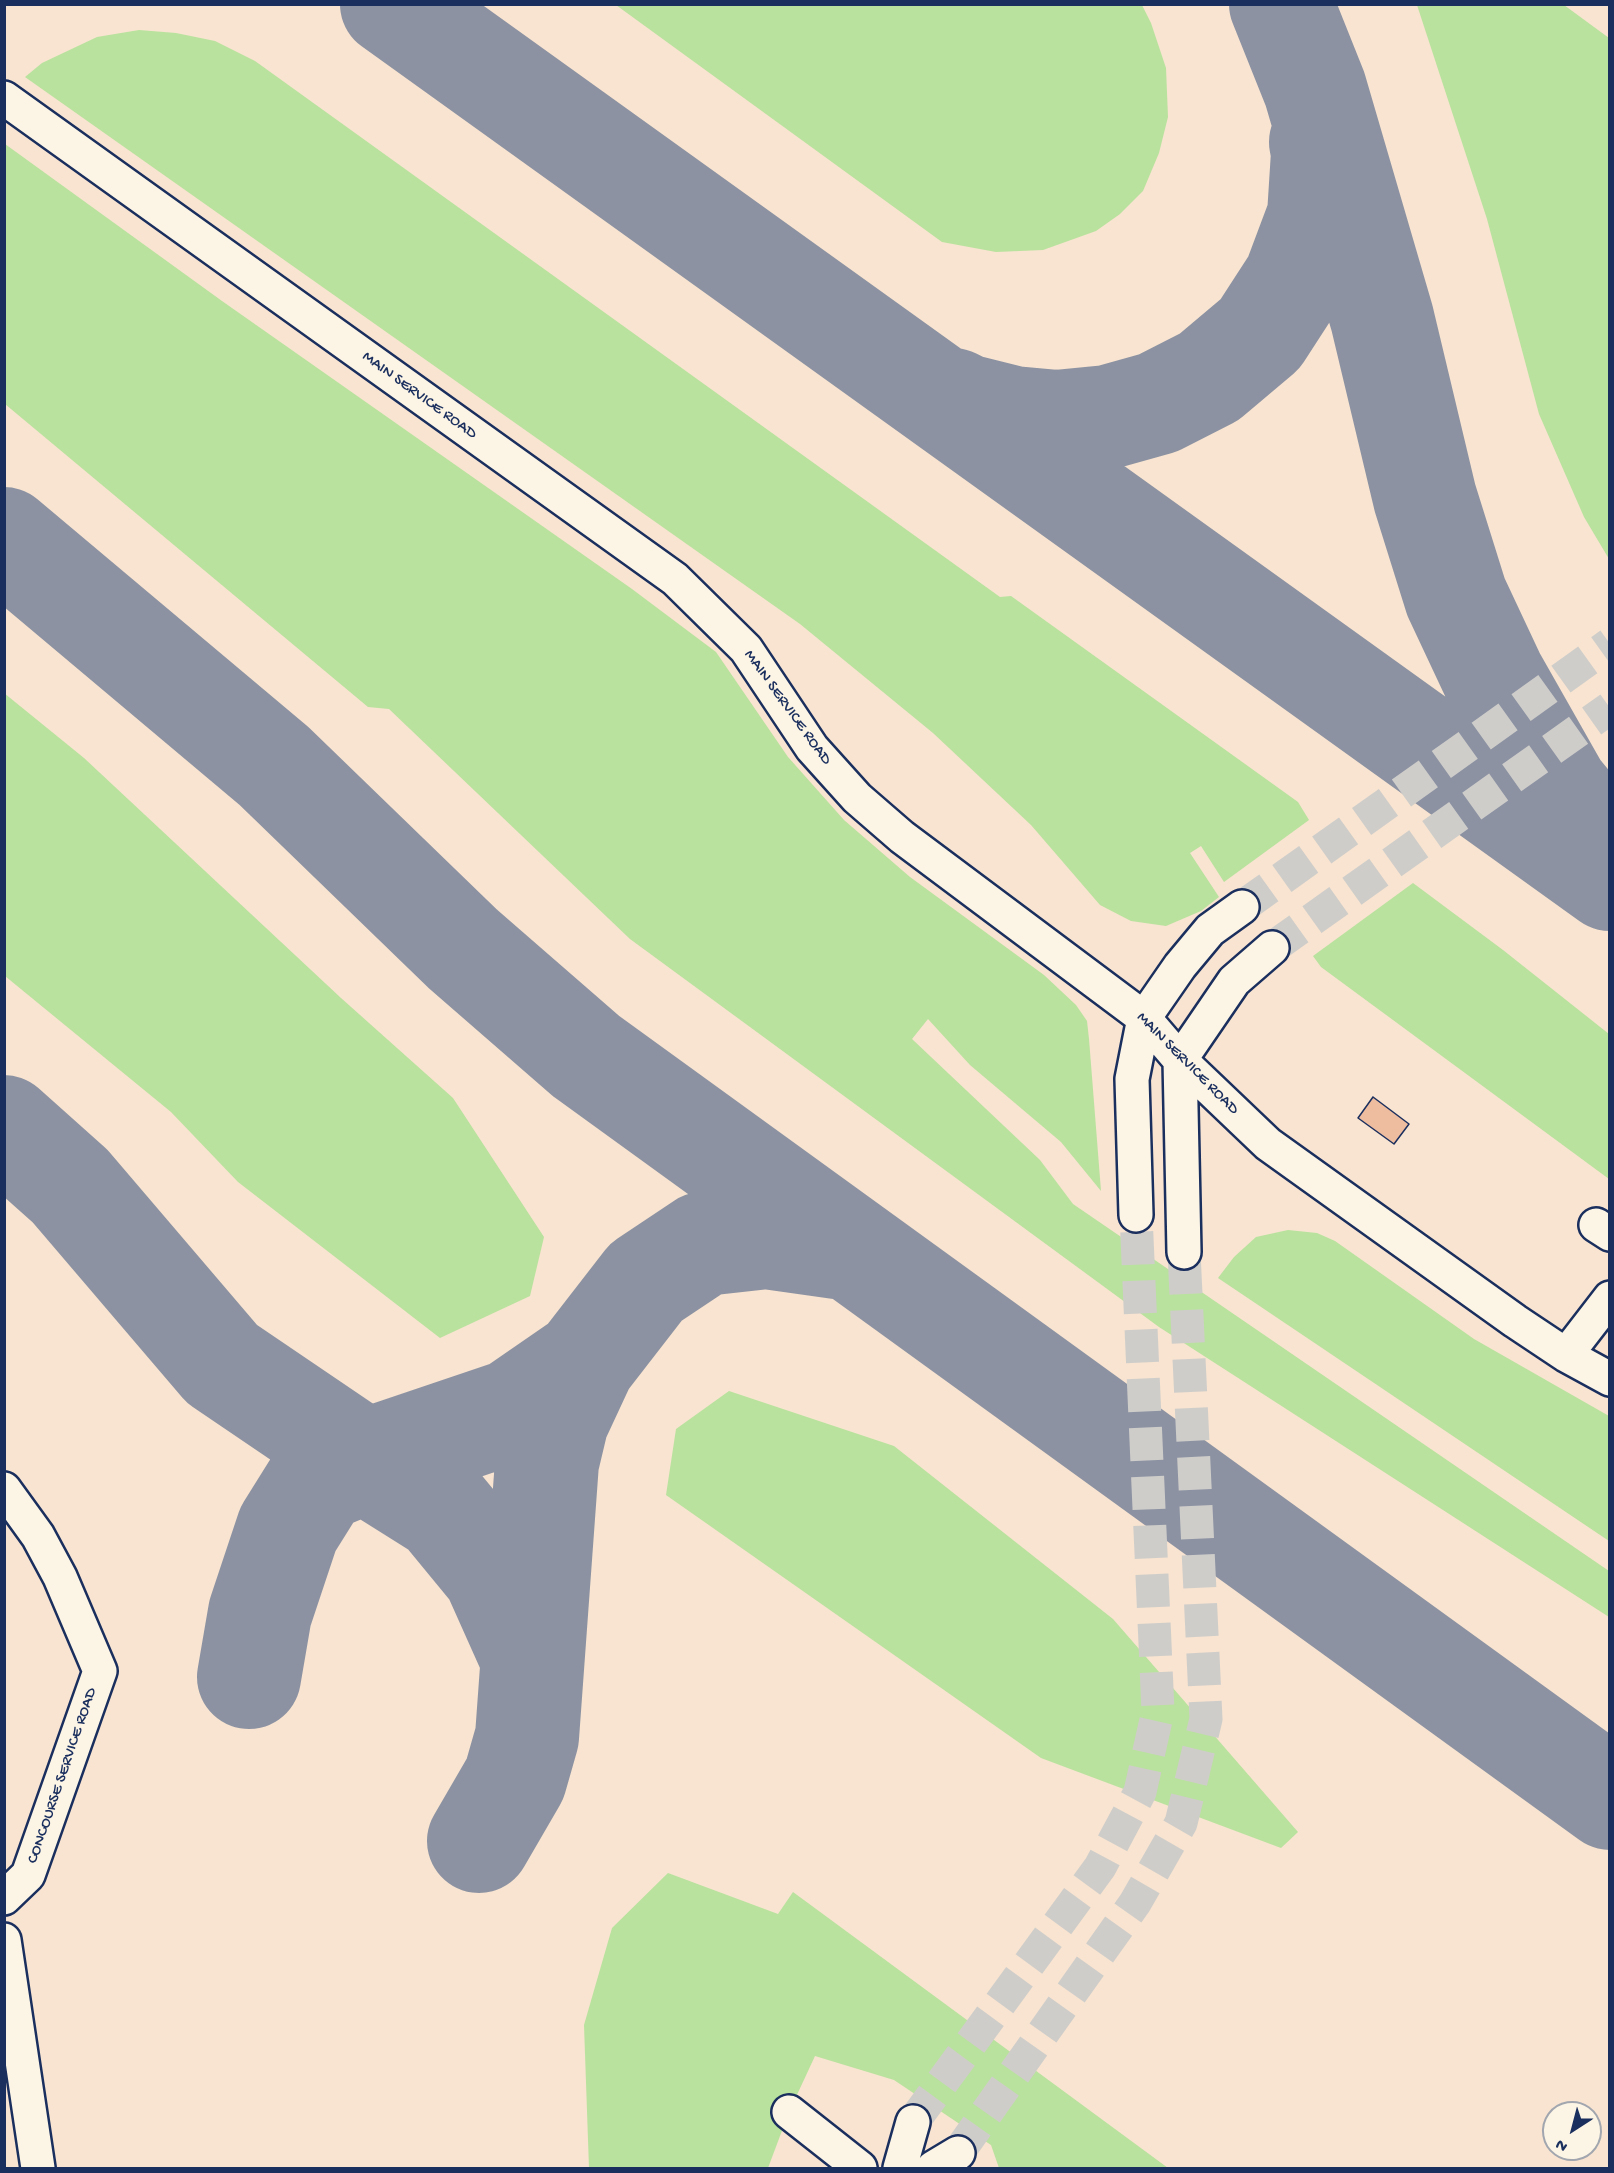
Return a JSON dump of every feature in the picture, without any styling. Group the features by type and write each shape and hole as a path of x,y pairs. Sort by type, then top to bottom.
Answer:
{"lane":[{"name":"MAIN SERVICE ROAD","path":"4,98 675,579 746,649 812,748 857,798 902,837 1144,1018 1180,1060 1268,1144 1515,1321 1566,1355 1610,1379"},
{"path":"1136,1215 1132,1079 1144,1018 1180,966 1210,930 1242,907"},
{"path":"1184,1252 1180,1060 1234,981 1272,948"},
{"path":"1566,1355 1610,1298"},
{"name":"CONCOURSE SERVICE ROAD","path":"4,1489 38,1536 60,1577 100,1671 28,1875 4,1898"},
{"path":"4,1940 38,2169"},
{"path":"789,2112 860,2169"},
{"path":"900,2169 913,2122"}],"shaded area":[{"path":"5,5 1609,5 1609,2168 5,2168"}],"green space":[{"path":"616,5 1142,5 1151,23 1166,68 1168,117 1159,153 1143,191 1120,214 1096,231 1043,250 996,252 942,242"},
{"path":"1417,5 1564,5 1609,38 1609,559 1584,517 1539,414 1487,219"},
{"path":"139,30 176,33 215,41 255,61 1000,597 1011,596 1298,802 1309,820 1224,882 1201,846 1190,853 1219,897 1201,911 1166,926 1131,921 1100,905 1031,825 933,733 800,624 25,77 42,63 97,37"},
{"path":"5,144 222,301 632,589 716,652 788,757 844,820 910,877 1044,975 1076,1005 1087,1021 1101,1191 1061,1142 970,1065 928,1019 912,1039 1040,1160 1073,1204 1609,1571 1609,1617 1159,1327 630,939 389,709 368,707 5,404"},
{"path":"4,693 84,758 341,998 453,1098 544,1237 530,1296 440,1338 238,1182 171,1112 5,976"},
{"path":"1413,883 1503,950 1609,1034 1609,1179 1321,967 1313,956"},
{"path":"1288,1230 1317,1233 1335,1241 1474,1339 1609,1416 1609,1541 1218,1278 1234,1257 1256,1237"},
{"path":"729,1391 894,1446 1113,1619 1298,1832 1281,1848 1041,1758 666,1495 676,1429"},
{"path":"668,1873 778,1914 793,1892 1168,2168 999,2168 991,2145 894,2080 815,2056 789,2112 768,2168 589,2168 584,2025 612,1928"}],"building":[{"path":"1373,1097 1409,1124 1394,1144 1358,1118"}],"taxiway":[{"path":"392,4 1610,879"},
{"path":"1281,4 1315,89 1382,318 1425,498 1456,597 1494,678 1557,789 1604,846"},
{"path":"953,400 965,406 1013,418 1057,422 1108,417 1158,403 1209,377 1260,334 1295,280 1319,216 1323,153 1321,142"},
{"path":"4,539 274,766 463,949 586,1056 1610,1798"},
{"path":"4,1127 70,1186 222,1364 365,1461 443,1510 494,1572 532,1657"},
{"path":"479,1841 515,1779 527,1737 547,1462 557,1420 584,1362 646,1282 703,1244 766,1237 851,1249"},
{"path":"249,1677 260,1613 288,1529 318,1481 371,1459 513,1411 584,1362"}],"tunnel":[{"path":"1242,907 1610,644"},
{"path":"1272,948 1610,708"},
{"path":"913,2122 1100,1867 1140,1792 1158,1711 1136,1215"},
{"path":"958,2153 1135,1903 1181,1823 1206,1719 1184,1252"}]}
